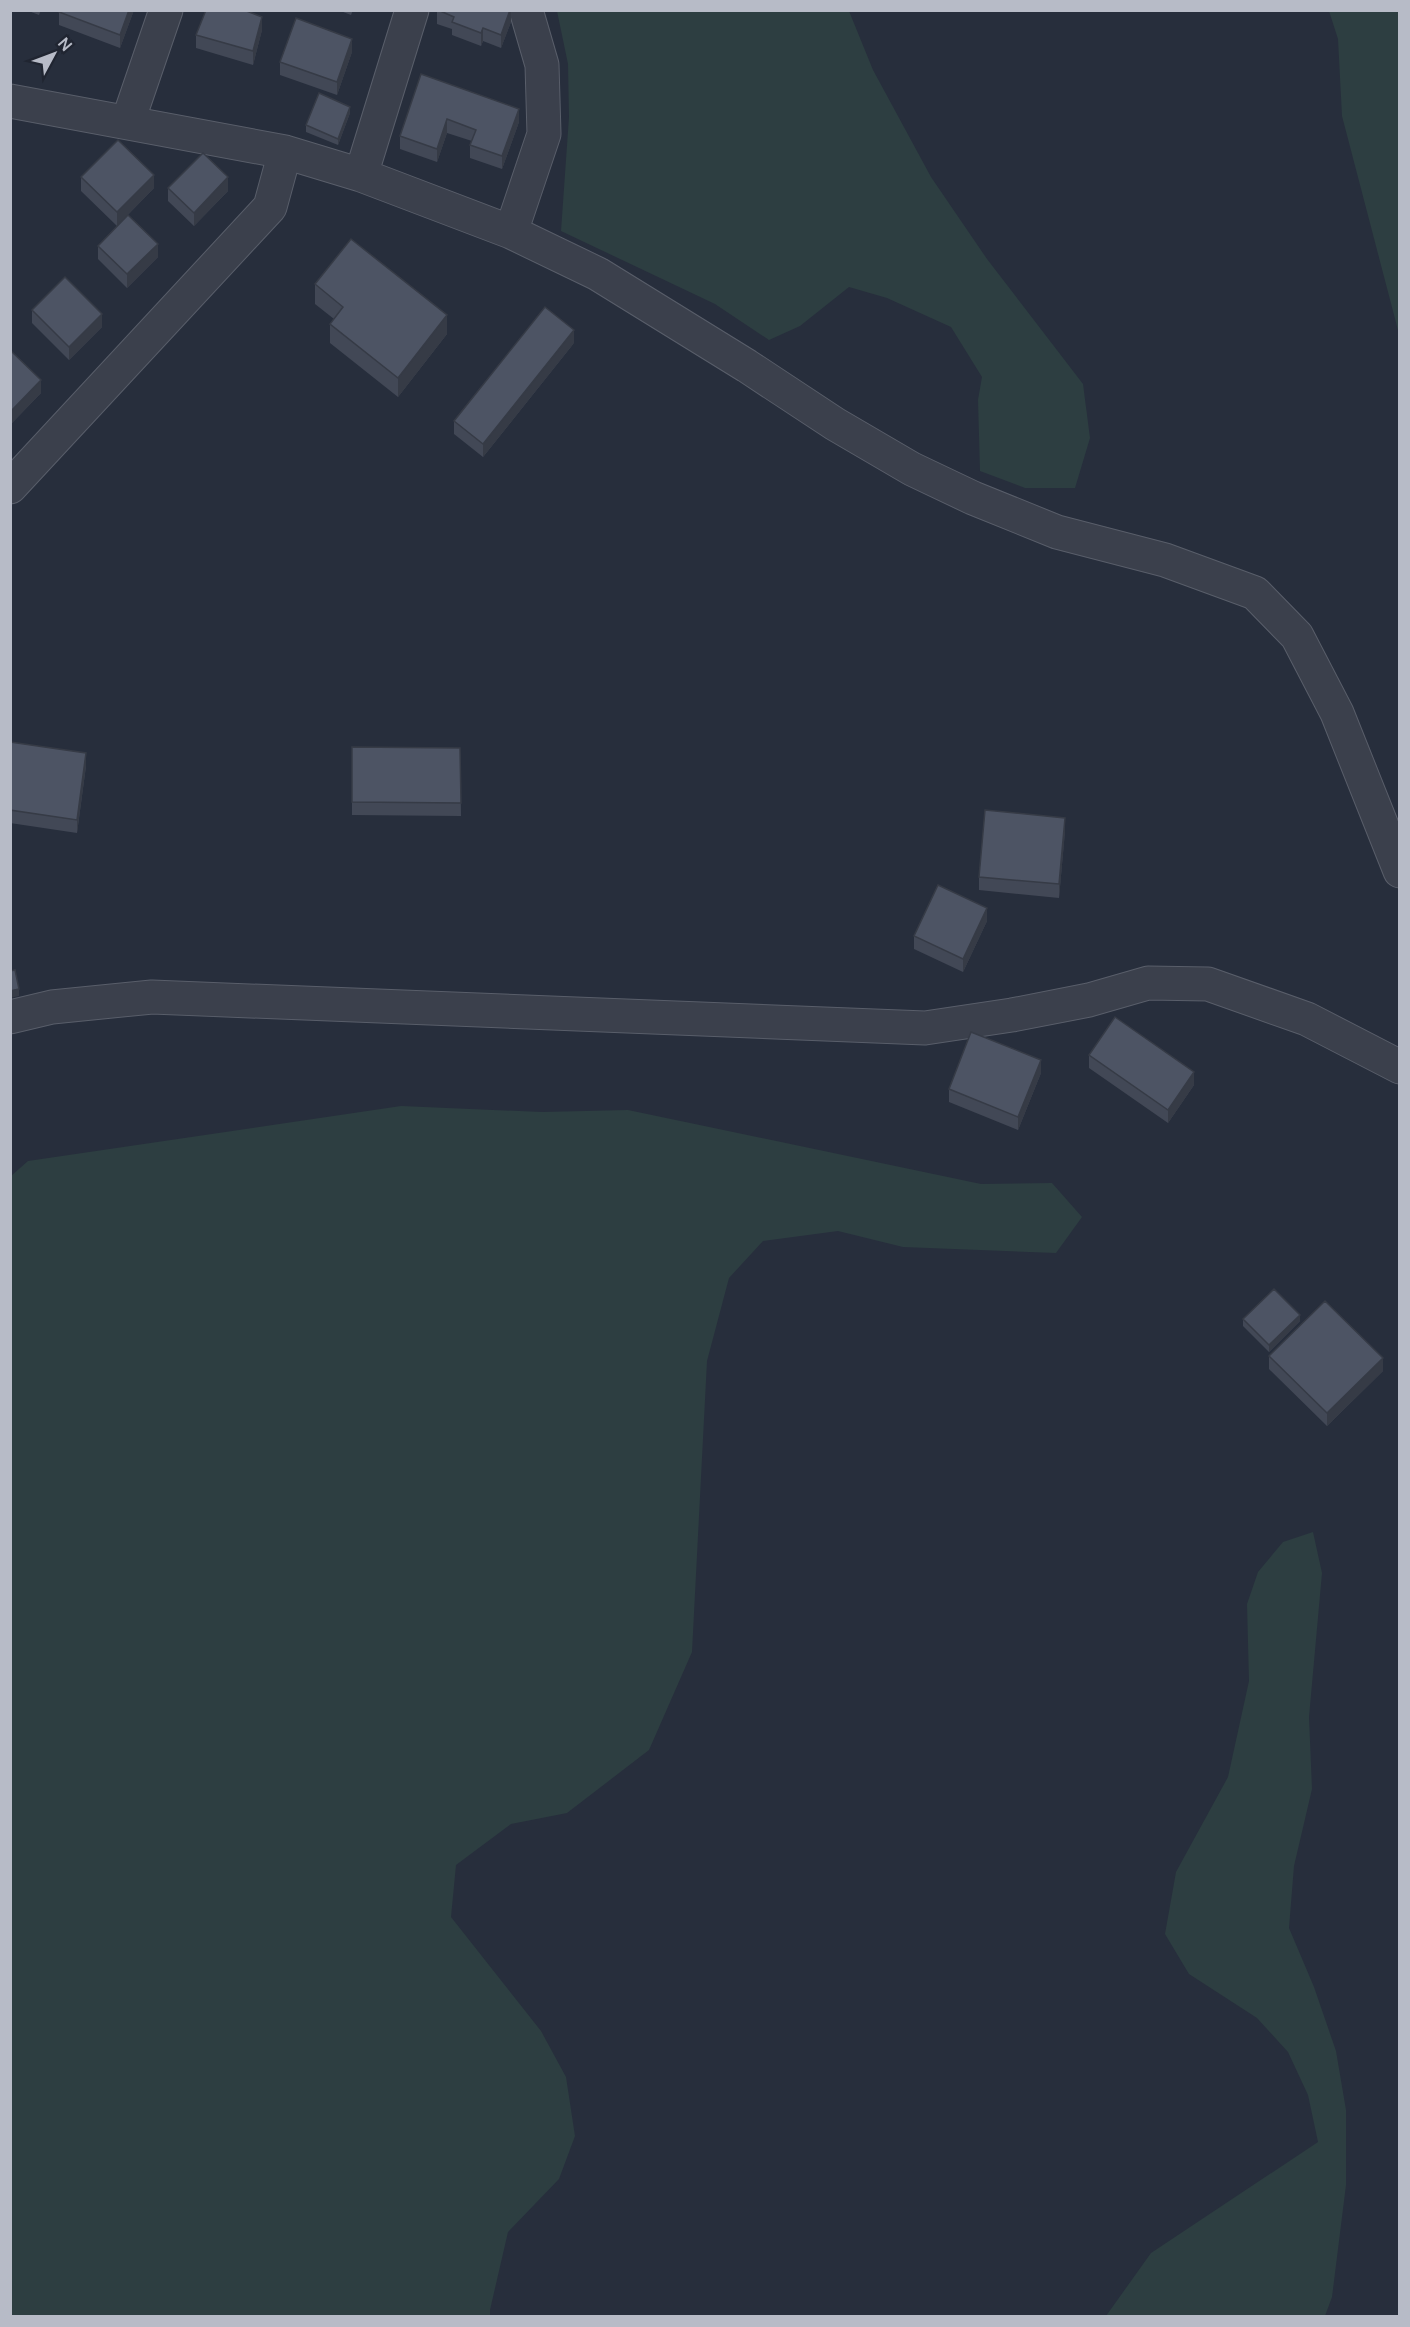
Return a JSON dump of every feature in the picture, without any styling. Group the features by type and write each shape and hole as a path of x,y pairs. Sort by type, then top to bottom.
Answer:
{"street":[{"path":"128,121 166,10"},
{"path":"361,175 412,10"},
{"path":"511,232 544,134 542,65 526,10"},
{"path":"10,101 128,121 285,152 361,175 511,232 598,274 747,366 835,424 912,469 973,498 1057,531 1165,560 1255,593 1297,636 1337,713 1400,871"},
{"path":"10,487 270,207 285,152"},
{"path":"10,1017 52,1007 152,997 926,1028 1089,1000 1148,982 1208,984 1307,1019 1400,1067"}],"shaded area":[{"path":"557,11 849,11 873,70 931,177 987,259 1083,384 1090,438 1075,488 1025,488 980,471 978,400 982,377 951,327 887,298 849,287 800,326 769,340 715,304 561,231 569,117 568,64"},
{"path":"1329,11 1399,11 1399,334 1342,116 1338,39"},
{"path":"401,1106 542,1112 628,1110 981,1184 1052,1183 1082,1217 1056,1253 903,1247 838,1231 763,1241 729,1278 707,1361 692,1652 649,1750 567,1813 511,1824 456,1865 451,1917 541,2031 566,2077 575,2136 559,2179 508,2232 490,2316 11,2316 11,1176 28,1161"},
{"path":"1313,1532 1322,1573 1309,1717 1312,1789 1294,1866 1289,1928 1314,1987 1336,2051 1346,2110 1346,2185 1332,2297 1325,2316 1106,2316 1151,2253 1318,2142 1308,2095 1288,2052 1257,2018 1189,1974 1165,1934 1176,1872 1228,1777 1249,1681 1247,1604 1258,1572 1283,1542"}],"building":[{"path":"59,10 129,10 120,35 59,12"},
{"path":"206,10 244,10 262,17 253,51 196,35"},
{"path":"438,10 510,10 501,35 483,28 481,33 452,22 454,17"},
{"path":"296,18 352,39 337,82 280,62"},
{"path":"421,74 519,109 502,156 470,145 476,130 447,119 437,149 400,136"},
{"path":"319,93 350,107 338,139 306,125"},
{"path":"118,140 154,175 117,212 81,177"},
{"path":"203,153 228,177 194,213 168,188"},
{"path":"128,215 158,244 127,274 98,246"},
{"path":"351,239 447,315 398,378 330,324 343,307 315,284"},
{"path":"65,277 102,314 69,347 32,310"},
{"path":"545,307 574,330 483,444 454,421"},
{"path":"10,350 41,380 12,410 10,408"},
{"path":"10,742 86,753 77,820 10,810"},
{"path":"352,747 460,748 461,803 352,802"},
{"path":"985,810 1065,818 1059,884 979,877"},
{"path":"938,885 987,908 963,959 914,936"},
{"path":"15,970 19,989 10,991 10,971"},
{"path":"1115,1017 1194,1072 1168,1110 1089,1055"},
{"path":"971,1032 1041,1060 1018,1117 949,1089"},
{"path":"1274,1289 1300,1315 1269,1345 1243,1319"},
{"path":"1325,1301 1383,1358 1327,1413 1269,1356"}]}
